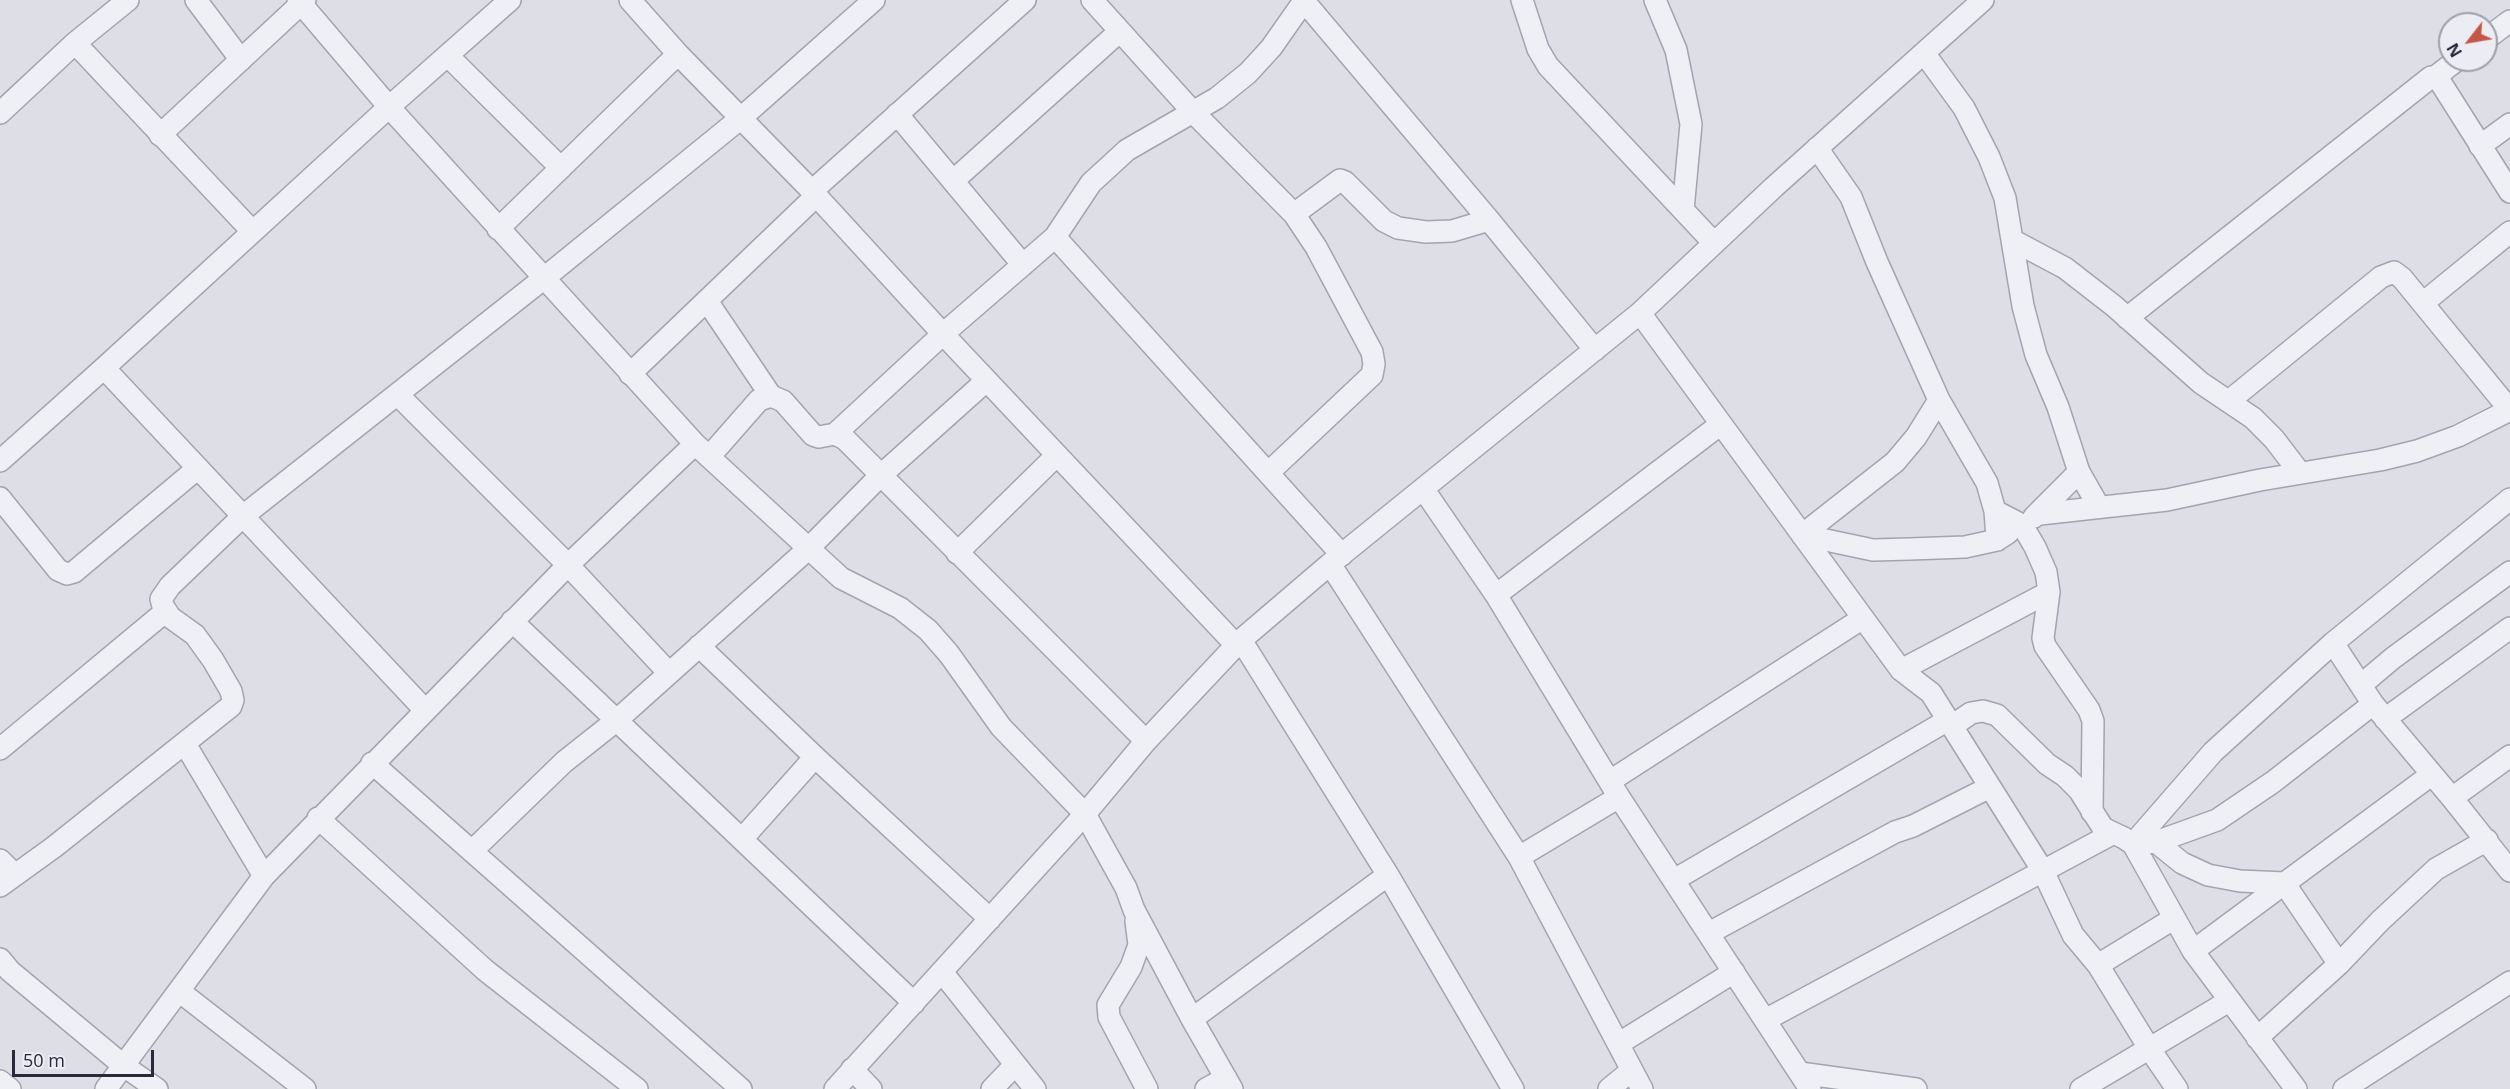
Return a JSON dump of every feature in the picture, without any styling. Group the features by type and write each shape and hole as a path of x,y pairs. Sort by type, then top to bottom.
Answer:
{"street":[{"path":"0,113 75,43 128,0"},
{"path":"196,0 241,60"},
{"path":"0,461 510,0"},
{"path":"630,0 678,54 814,193 986,381 1239,643 1388,875 1513,1089"},
{"path":"0,860 8,880 54,847 231,706 233,700 231,691 213,660 195,635 170,617 161,599 163,594 243,516 398,395 741,118 874,0"},
{"path":"630,374 897,114 1025,0"},
{"path":"1092,0 1193,112 1294,214 1316,247 1372,352 1374,364 1372,375 1269,473"},
{"path":"707,301 771,396 783,401 813,435 819,437 835,434 943,334 1055,237 1091,183 1127,150 1173,121 1217,98 1248,73 1271,48 1303,0 1489,220 1595,350"},
{"path":"1522,0 1538,49 1548,66 1714,243"},
{"path":"1655,0 1676,51 1691,124 1683,210"},
{"path":"835,1089 1085,814 1146,741 1239,643 1336,560 1640,313 1817,148 1983,0"},
{"path":"160,135 301,1 389,107 543,279 702,451 841,578 900,608 928,630 949,654 1001,727 1085,814 1126,888 1134,910 1192,1019 1229,1083 1206,1089"},
{"path":"953,181 1120,31"},
{"path":"75,43 252,231"},
{"path":"1924,52 1964,108 1989,157 2005,198 2014,241 2023,306 2036,355 2058,407 2079,472 2099,507"},
{"path":"498,229 678,54"},
{"path":"448,56 561,168"},
{"path":"2127,318 2431,77 2441,72"},
{"path":"2434,77 2439,80 2510,192"},
{"path":"897,114 1023,265"},
{"path":"2480,146 2510,124"},
{"path":"1817,148 1851,197 1877,262 1939,400 1987,483 1995,511 1997,540"},
{"path":"1294,214 1340,180 1345,182 1384,221 1398,228 1426,232 1452,231 1489,220"},
{"path":"2423,303 2510,232"},
{"path":"1055,237 1269,473 1336,560 1519,857 1642,1089"},
{"path":"2014,241 2065,268 2127,318 2201,383 2253,418 2300,473"},
{"path":"2040,514 2168,500 2417,451 2458,436 2510,410 2402,278 2394,272 2381,277 2229,401"},
{"path":"1640,313 1901,670 1931,693 2043,871 2073,936 2098,965 2177,1089"},
{"path":"104,368 424,709"},
{"path":"472,851 564,762 617,720 808,549 880,476 986,381"},
{"path":"398,395 568,565 669,673"},
{"path":"106,1089 264,876 318,818 568,565 759,400 771,396"},
{"path":"1802,535 1895,462 1916,437 1939,400"},
{"path":"1496,595 1721,424"},
{"path":"835,434 844,438 1146,741"},
{"path":"957,553 1057,455"},
{"path":"0,498 58,570 67,574 74,572 198,468"},
{"path":"1802,535 1873,550 1965,547 1997,540 2040,514 2079,472"},
{"path":"1424,490 1496,595 1615,789 1805,1081 1916,1089"},
{"path":"2133,844 2213,752 2332,643 2510,499"},
{"path":"1995,511 2022,525 2035,547 2047,582 2043,638 2045,646 2089,710 2093,721 2092,813"},
{"path":"1997,540 2009,543 2028,554 2047,582"},
{"path":"2361,686 2393,658 2510,572"},
{"path":"1901,670 2047,582"},
{"path":"0,748 166,611"},
{"path":"1519,857 1863,618"},
{"path":"512,621 914,1003"},
{"path":"2133,844 2156,842 2217,820 2510,628"},
{"path":"2332,643 2379,712 2509,868"},
{"path":"699,646 814,757 990,919"},
{"path":"1674,880 1950,723 1971,713 1983,711 1997,715 2038,756 2065,776 2079,790 2103,828 2112,834 2124,837 2133,844 2193,951 2296,1089"},
{"path":"185,744 264,876"},
{"path":"2452,798 2510,756"},
{"path":"742,839 814,757"},
{"path":"372,762 741,1089"},
{"path":"2193,951 2431,775"},
{"path":"1709,933 1895,832 1913,826 1990,787"},
{"path":"318,818 485,970 637,1089"},
{"path":"1765,1020 2112,834"},
{"path":"2257,1038 2339,964 2380,921 2436,869 2487,840"},
{"path":"2156,842 2182,863 2208,875 2240,881 2284,883"},
{"path":"1192,1019 1388,875"},
{"path":"2284,883 2339,964"},
{"path":"1134,910 1139,945 1131,967 1108,1005 1109,1017 1147,1089"},
{"path":"2098,965 2173,919"},
{"path":"3,970 124,1066 157,1089"},
{"path":"942,972 1035,1089"},
{"path":"1618,1044 1734,972"},
{"path":"2344,1089 2510,982"},
{"path":"179,991 304,1089"},
{"path":"2080,1089 2229,1001"},
{"path":"992,1089 1015,1065"},
{"path":"852,1069 871,1089"},
{"path":"1609,1089 1631,1071"},
{"path":"0,1081 10,1089"}]}
